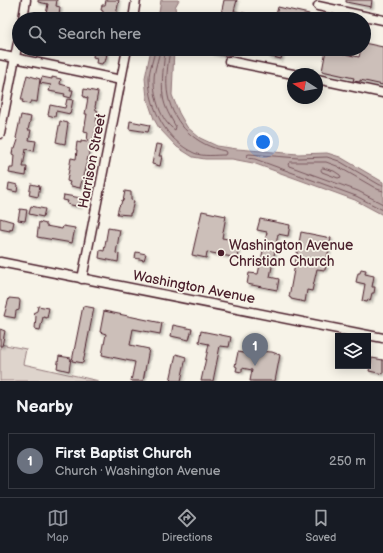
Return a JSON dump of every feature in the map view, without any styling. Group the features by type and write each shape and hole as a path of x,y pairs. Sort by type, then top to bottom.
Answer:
{"street":[{"path":"24,12 26,0"},
{"path":"134,12 136,0"},
{"path":"318,6 346,12"},
{"path":"371,17 383,20"},
{"path":"0,55 121,80"},
{"name":"Harrison Street","path":"82,279 126,56"},
{"path":"0,134 15,58"},
{"path":"229,61 287,73"},
{"path":"323,80 383,93"},
{"name":"Washington Avenue","path":"0,262 383,338"}],"shaded area":[{"path":"0,344 26,349 23,364 99,381 0,381"}],"water":[{"path":"161,0 179,0 175,7 176,12 159,12"},
{"path":"150,56 174,56 172,95 179,113 187,127 200,138 217,146 237,149 298,154 327,153 340,157 383,182 383,215 355,200 253,163 232,159 205,159 193,157 177,147 159,128 154,119 147,98 145,78"}],"building":[{"path":"38,0 57,0 56,6 60,7 59,12 46,12 48,4 38,2"},
{"path":"106,0 119,0 117,12 103,12 101,10 102,5 105,5"},
{"path":"224,0 237,0 234,11 239,12 221,12"},
{"path":"346,0 372,0 371,7 346,2"},
{"path":"278,7 300,12 277,12"},
{"path":"371,44 383,47 383,85 360,80 360,82 353,81 354,78 323,71 325,56 371,56"},
{"path":"106,56 105,62 102,64 96,63 97,58 93,57"},
{"path":"268,56 282,56 281,59"},
{"path":"27,75 40,79 37,102 31,101 29,104 22,102 23,100 21,100"},
{"path":"42,77 61,79 60,84 71,87 70,90 73,90 71,98 64,96 65,94 49,91 51,85 40,83"},
{"path":"84,89 98,92 95,107 98,111 92,148 90,148 80,188 69,185 70,182 67,181 71,158 76,159 77,142 87,142 88,132 84,131 88,98 83,96"},
{"path":"67,99 73,100 70,114 56,111 55,117 48,115 50,105 65,108"},
{"path":"21,115 31,117 28,130 31,130 29,140 36,141 34,151 26,149 23,167 27,167 26,176 9,173 10,168 13,168 14,155 12,154 18,140 16,138"},
{"path":"60,121 68,123 65,144 56,142"},
{"path":"130,121 150,125 148,132 129,129"},
{"path":"156,144 162,145 159,156 162,156 160,166 152,164"},
{"path":"9,183 18,185 17,192 8,190"},
{"path":"31,184 40,186 38,197 29,195"},
{"path":"125,191 131,192 131,200 134,201 130,215 117,214 119,206 122,200 123,201"},
{"path":"64,195 81,198 80,207 67,204 68,201 63,200"},
{"path":"31,206 45,209 43,217 29,214"},
{"path":"20,209 27,210 25,221 18,220"},
{"path":"202,211 226,216 222,238 240,241 237,258 207,252 206,258 192,255"},
{"path":"0,218 14,222 12,230 0,229"},
{"path":"260,219 290,225 288,236 278,234 270,277 279,279 277,290 247,284 249,273 258,274 267,232 257,230"},
{"path":"39,222 46,224 46,226 62,229 63,226 75,228 72,243 37,237"},
{"path":"108,228 120,230 116,253 119,254 118,262 99,258 100,250 104,251"},
{"path":"301,232 331,238 325,270 317,269 312,291 307,290 305,302 291,299 289,297"},
{"path":"136,252 146,254 144,260 135,258"},
{"path":"361,269 366,270 365,274 374,276 372,287 375,287 374,293 372,293 370,301 368,300 367,302 362,301 365,284 356,282 358,273 360,273"},
{"path":"9,298 19,299 20,301 19,310 16,311 15,318 4,316"},
{"path":"38,306 49,308 47,318 43,317 40,330 35,329 36,316 33,313 37,311"},
{"path":"83,306 94,308 83,363 72,361"},
{"path":"104,311 162,323 160,334 133,329 130,345 149,349 143,381 131,381 135,362 102,355 106,334 100,332"},
{"path":"173,325 192,329 189,340 171,336"},
{"path":"0,329 5,331 2,346 0,346"},
{"path":"201,331 231,337 229,347 220,346 213,381 201,381 209,344 199,342"},
{"path":"256,351 272,352 280,355 275,381 250,381 252,370 242,368 242,372 236,371 237,367 235,366 238,352 255,355"},
{"path":"176,354 186,357 181,381 170,381"},
{"path":"59,356 71,358 69,371 57,368"},
{"path":"372,358 383,360 383,374 369,371 371,369"}],"place":[{"name":"Washington Avenue Christian Church","path":"221,253"},
{"name":"First Baptist Church","path":"255,366"}]}
